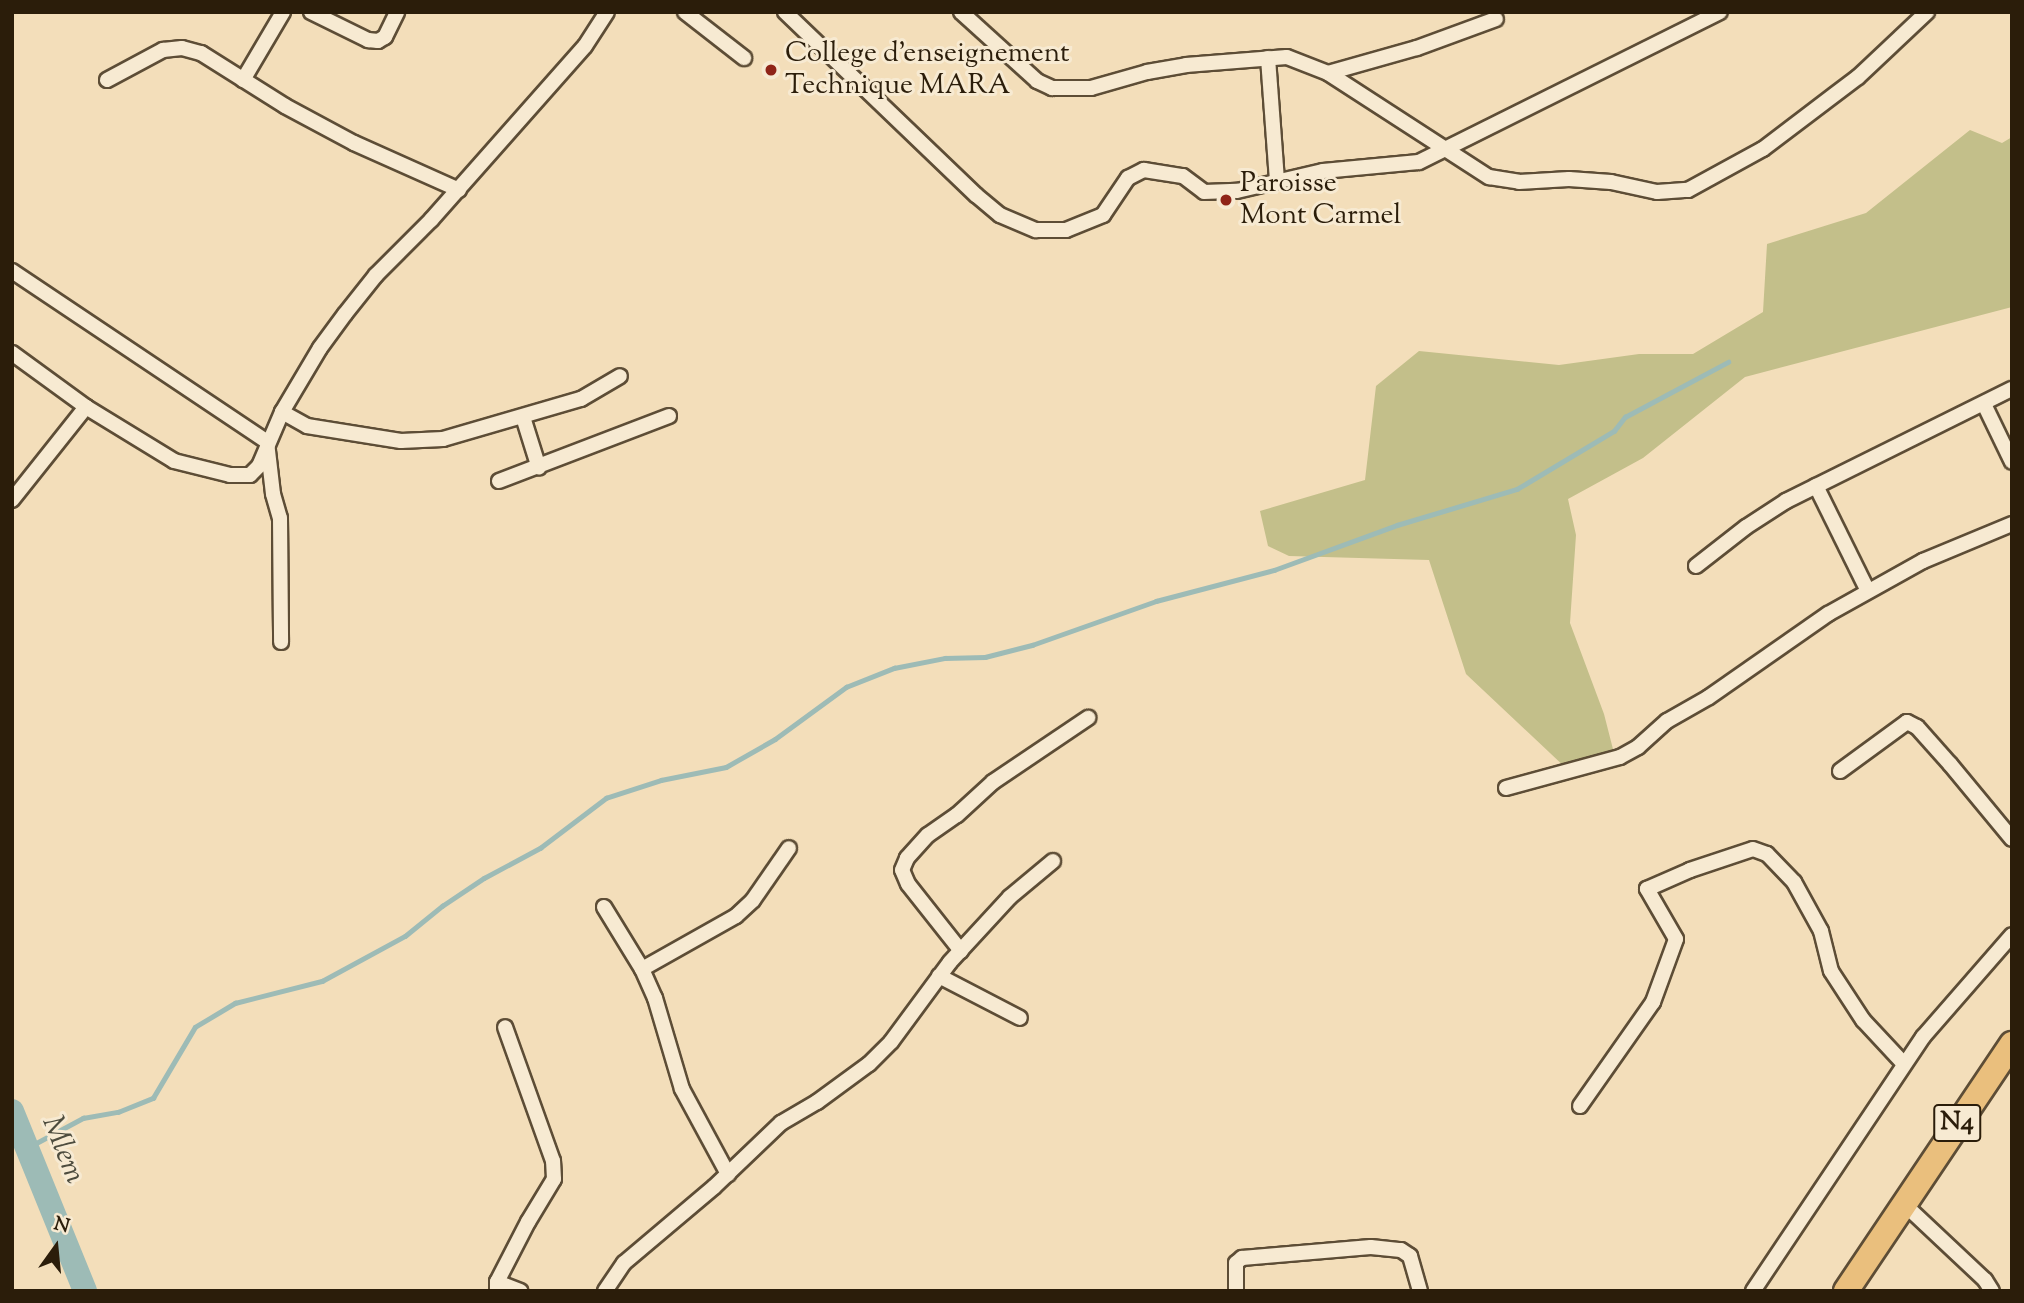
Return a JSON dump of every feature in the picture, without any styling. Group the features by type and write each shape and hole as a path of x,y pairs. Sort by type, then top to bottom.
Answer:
{"highway":[{"name":"N4","path":"1846,1291 1910,1209 1968,1121 2012,1044"},
{"name":"N4","path":"1968,1121 2012,1070"},
{"name":"N4","path":"1866,1291 1910,1209"}],"street":[{"path":"243,80 283,12"},
{"path":"312,12 368,40 378,41 385,37 397,12"},
{"path":"12,353 86,407 174,461 230,475 250,475 259,466 282,412 320,348 345,314 376,275 459,190 586,46 607,12"},
{"path":"685,12 744,58"},
{"path":"785,12 925,149 1000,215 1036,230 1066,230 1103,215 1128,178 1136,172 1183,176 1204,192 1237,191 1323,171 1405,164 1433,157 1443,149 1720,12"},
{"path":"961,12 1037,81 1052,88 1091,88 1147,72 1186,65 1287,57 1328,73 1489,177 1519,182 1569,179 1611,182 1657,192 1688,190 1762,149 1858,76 1927,12"},
{"path":"1328,73 1417,48 1496,19"},
{"path":"107,80 163,50 182,48 201,53 354,143 459,190"},
{"path":"1268,58 1277,181"},
{"path":"12,271 267,442"},
{"path":"282,412 307,426 401,441 443,439 580,399 620,376"},
{"path":"1696,566 1746,527 1816,486 2012,389"},
{"path":"1984,404 2012,462"},
{"path":"12,500 86,407"},
{"path":"499,481 539,468 669,416"},
{"path":"523,417 539,468"},
{"path":"267,442 272,494 280,518 281,642"},
{"path":"1816,486 1868,591"},
{"path":"1506,788 1628,752 1667,721 1709,698 1788,641 1868,591 1944,551 2012,524"},
{"path":"961,951 908,884 902,870 907,858 928,835 957,815 993,782 1088,718"},
{"path":"1840,771 1907,722 1917,727 1951,764 2012,839"},
{"path":"642,969 736,916 753,900 789,848"},
{"path":"1580,1106 1653,1002 1676,939 1647,889 1690,870 1753,849 1768,854 1794,882 1821,931 1831,971 1863,1020 1904,1064"},
{"path":"605,1291 624,1263 728,1174 781,1123 817,1102 869,1064 904,1026 939,976 961,951 1010,897 1053,861"},
{"path":"604,907 642,969 656,998 682,1089 728,1174"},
{"path":"1753,1291 1904,1064 1947,1008 2012,934"},
{"path":"939,976 1020,1018"},
{"path":"505,1027 553,1161 554,1179 527,1222 497,1286 520,1291"},
{"path":"1910,1209 1985,1280 1992,1291"},
{"path":"1236,1291 1236,1263 1242,1258 1371,1247 1401,1250 1410,1256 1420,1291"}],"shaded area":[{"path":"1970,130 2002,143 2012,137 2012,307 1745,377 1643,458 1568,499 1576,535 1570,623 1604,714 1615,757 1567,769 1466,674 1429,560 1289,556 1268,546 1260,511 1365,480 1376,386 1419,351 1559,365 1639,354 1693,354 1763,312 1767,244 1866,213"}],"waterway":[{"path":"27,1148 83,1118 118,1112 153,1098 195,1027 235,1003 322,981 405,936 442,906 484,878 540,848 606,798 661,780 726,767 775,739 846,687 894,668 945,658 985,657 1032,645 1156,601 1274,570 1397,525 1517,489 1614,431 1625,417 1728,362"},
{"name":"Mlem","path":"12,1111 85,1291"}],"place":[{"name":"College d'enseignement Technique MARA","path":"771,70"},
{"name":"Paroisse Mont Carmel","path":"1226,200"}]}
